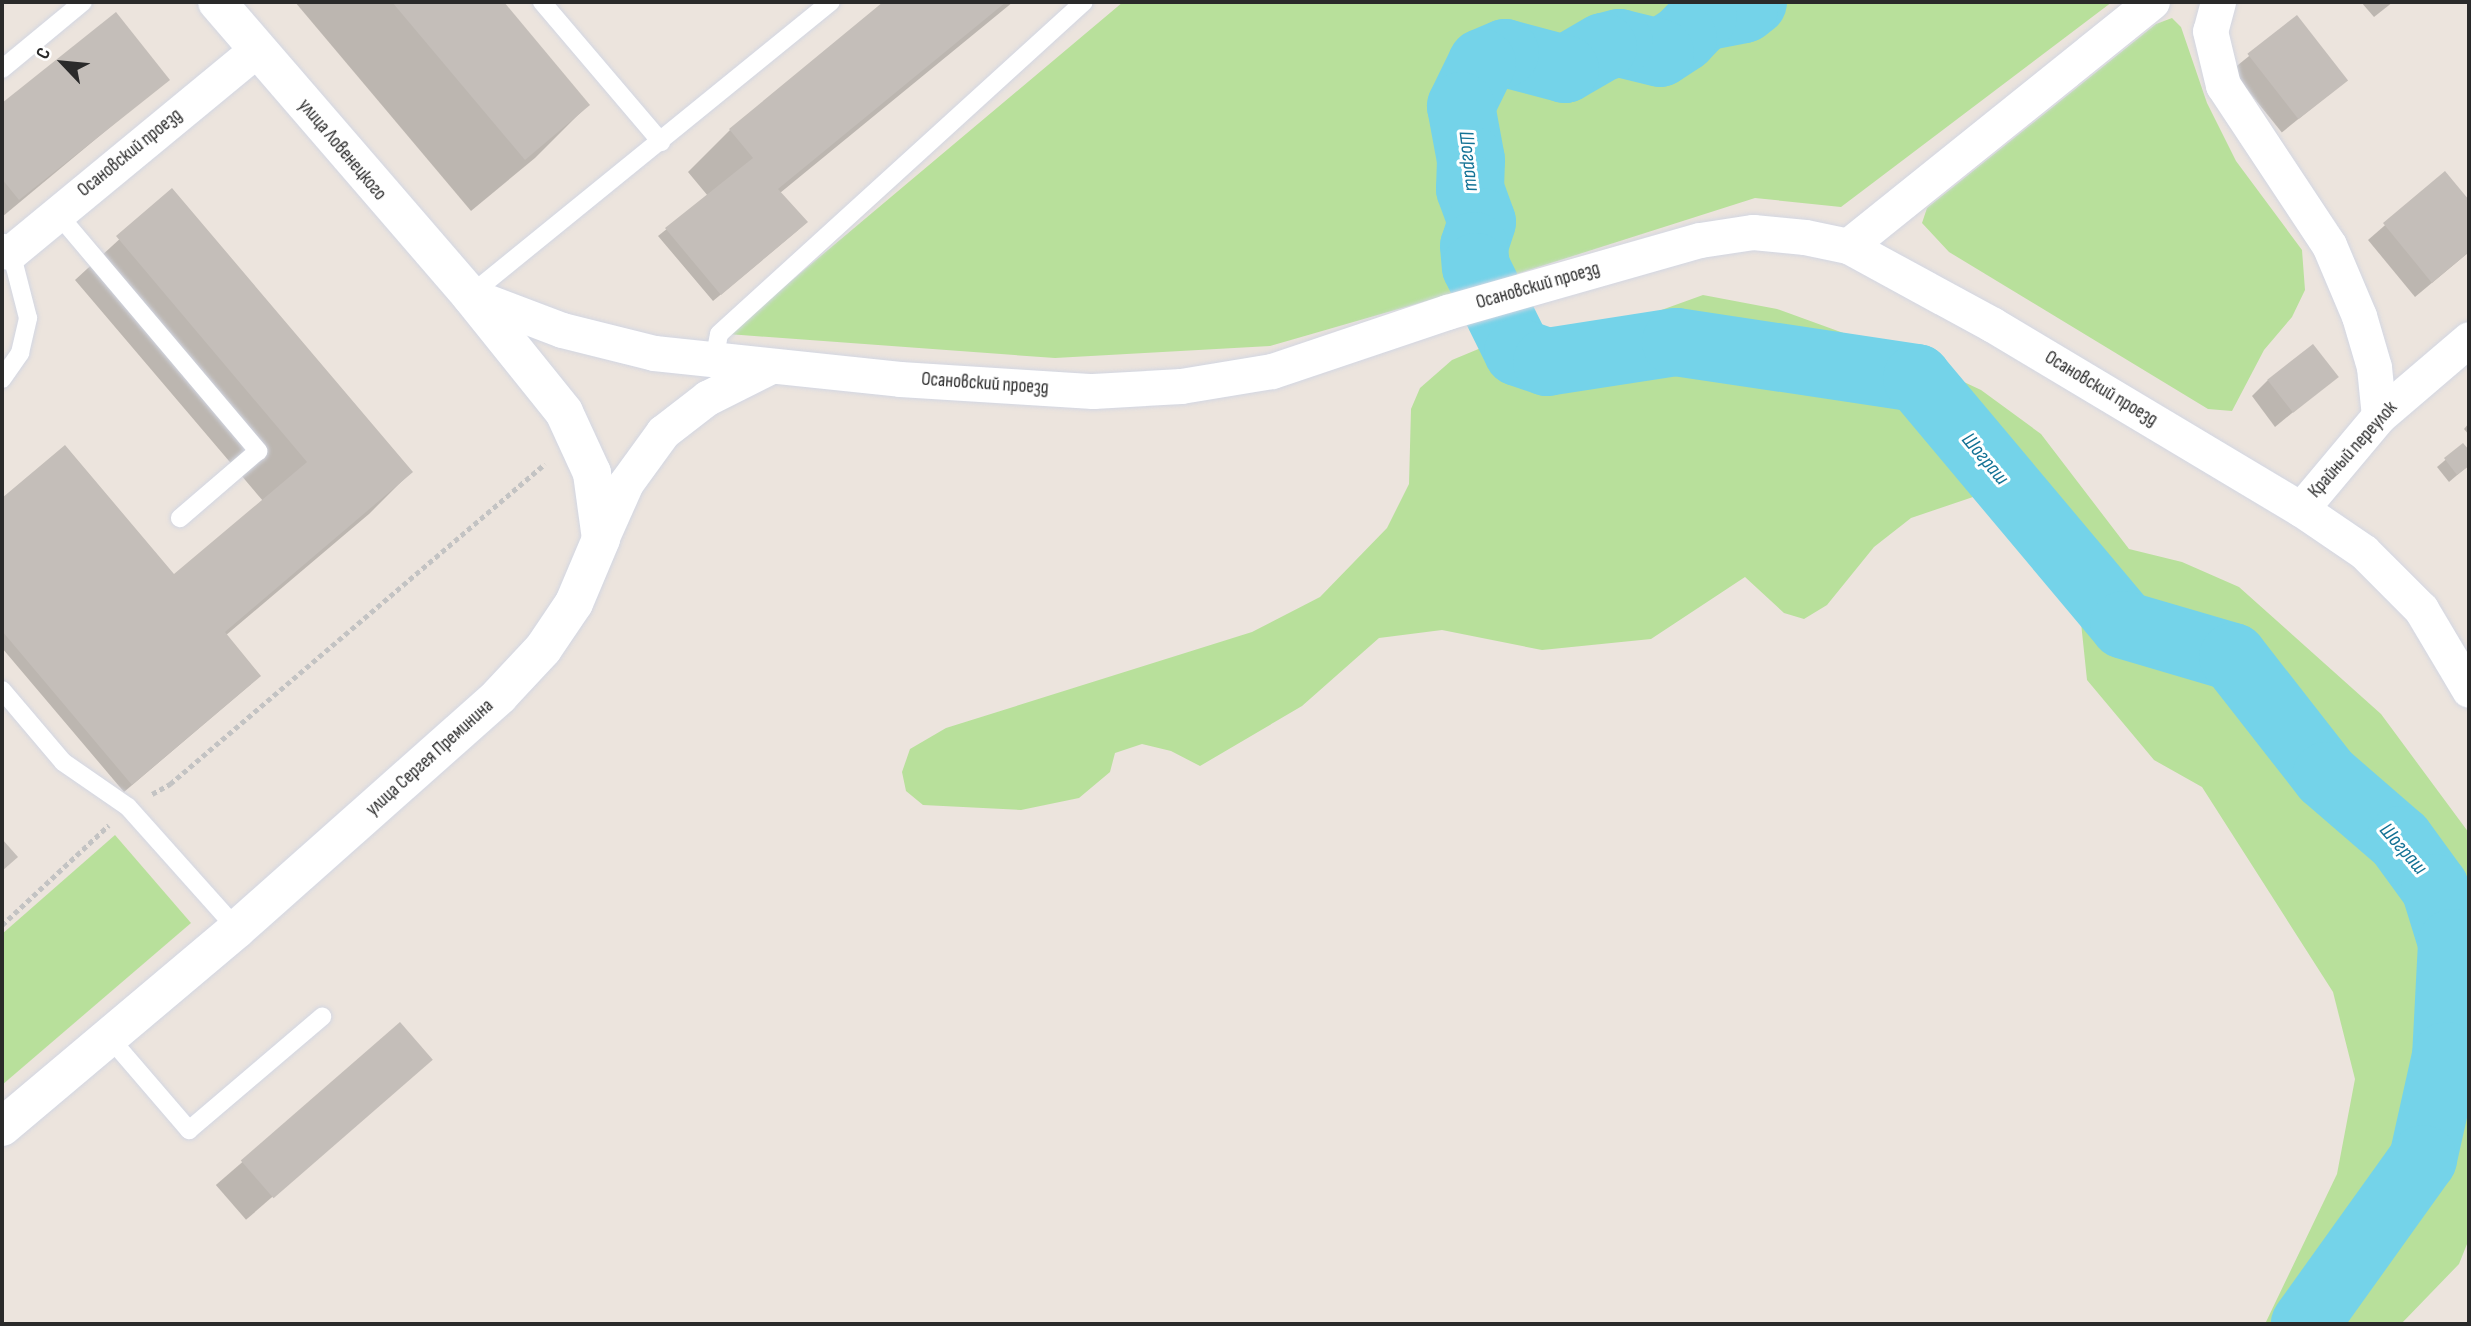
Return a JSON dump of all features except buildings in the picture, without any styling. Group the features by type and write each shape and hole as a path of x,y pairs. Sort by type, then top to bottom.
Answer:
{"street":[{"name":"улица Ловенецкого","path":"217,2 470,295"},
{"path":"1848,246 2152,2"},
{"path":"2218,2 2210,31 2223,85 2329,245 2359,316 2374,366 2379,416"},
{"name":"Осановский проезд","path":"6,251 57,213 257,49"},
{"name":"Осановский проезд","path":"470,295 562,330 654,353 769,367 1093,391 1181,386 1272,371 1447,313 1700,240 1753,232 1848,246 1993,325 2301,509 2364,552 2421,610 2469,690"},
{"path":"470,295 564,412 592,473 601,540"},
{"name":"Крайный переулок","path":"2301,509 2379,416 2469,339"},
{"path":"601,540 626,483 663,432 707,398 769,367"},
{"name":"улица Сергея Преминина","path":"2,1127 237,929 499,696 543,649 574,603 601,540"}],"lane":[{"path":"2,69 83,2"},
{"path":"542,2 661,142"},
{"path":"470,295 831,2"},
{"path":"714,360 719,334 1084,2"},
{"path":"57,213 258,451 180,518"},
{"path":"2,379 20,353 28,318 6,251"},
{"path":"2,690 63,762 128,807 237,929"},
{"path":"109,1037 189,1130 322,1017"}],"path":[{"path":"2,925 128,807 170,784 544,466 564,412"}],"green space":[{"path":"1123,2 2112,2 1841,207 1755,198 1482,285 1270,346 1055,358 728,334"},
{"path":"2172,18 2181,27 2207,103 2236,161 2302,250 2305,290 2292,317 2264,350 2232,411 2208,409 1949,252 1922,223 1927,208 2156,24"},
{"path":"1703,295 1777,309 1915,359 1981,390 2041,434 2129,549 2182,562 2239,587 2381,714 2469,833 2469,1239 2459,1264 2401,1324 2265,1324 2337,1174 2355,1079 2333,992 2202,787 2154,760 2087,680 2078,594 2018,523 1973,497 1911,518 1874,547 1827,605 1804,619 1784,613 1745,577 1651,639 1542,650 1442,630 1379,638 1302,706 1200,766 1171,751 1142,744 1115,753 1110,772 1079,798 1021,810 923,805 906,791 902,772 910,749 946,728 1252,632 1320,597 1387,528 1409,484 1411,409 1420,388 1452,360 1517,333 1565,337 1606,330"},
{"path":"115,835 191,923 2,1085 2,934"}],"waterway":[{"name":"Шограш","path":"1753,2 1744,9 1703,17 1683,38 1660,53 1619,43 1603,47 1565,69 1505,53 1482,63 1461,106 1471,160 1470,189 1482,222 1474,246 1476,267 1518,352 1547,362 1676,342 1917,378 2124,625 2233,657 2326,776 2400,840 2435,888 2452,943 2446,1056 2423,1159 2305,1324"}]}
